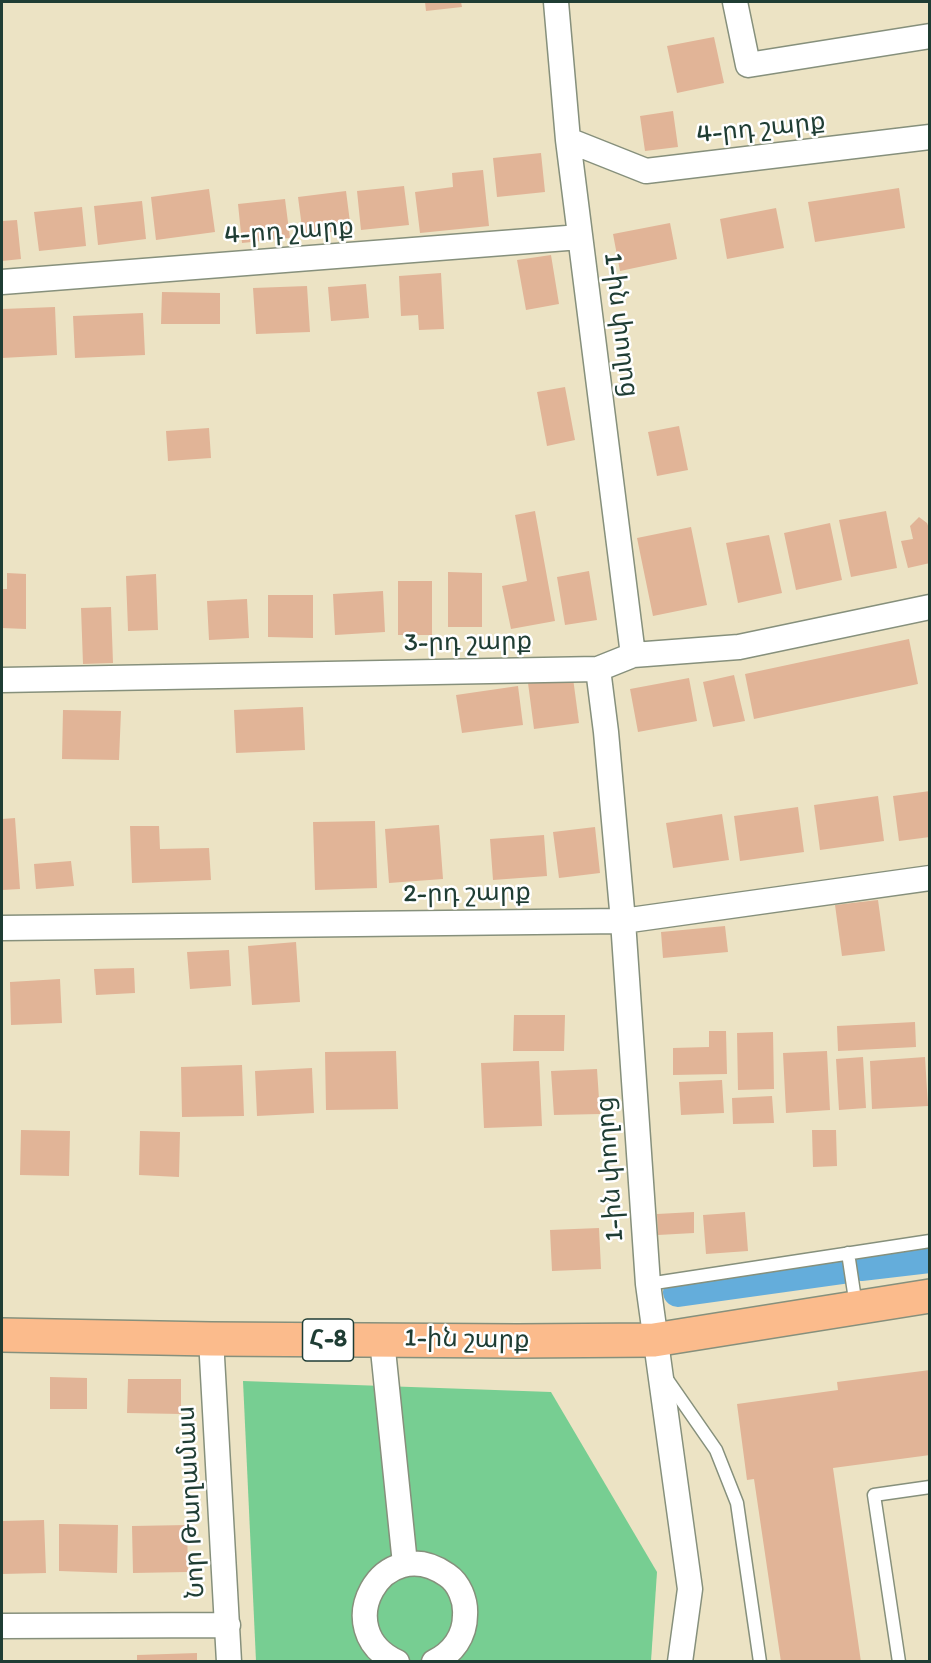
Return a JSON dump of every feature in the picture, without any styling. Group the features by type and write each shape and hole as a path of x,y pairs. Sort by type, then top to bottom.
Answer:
{"main road":[{"name":"1-ին շարք","path":"2,1335 211,1340 517,1341 656,1354 856,1307 930,1296"}],"street":[{"name":"1-ին փողոց","path":"556,2 568,140 633,655"},
{"path":"735,2 748,65 930,36"},
{"name":"4-րդ շարք","path":"568,140 646,171 930,137"},
{"name":"4-րդ շարք","path":"2,282 580,237"},
{"name":"3-րդ շարք","path":"2,680 597,669 633,655 739,647 930,608"},
{"name":"1-ին փողոց","path":"597,669 606,732 623,921 648,1284 690,1589 680,1662"},
{"name":"2-րդ շարք","path":"2,928 623,921 930,878"},
{"name":"Նոր Թաղամաս","path":"211,1340 229,1662"},
{"path":"382,1340 405,1564"},
{"path":"397,1662 374,1646 366,1630 364,1613 367,1596 376,1581 389,1570 405,1564 422,1563 437,1568 451,1578 461,1591 465,1607 465,1624 460,1639 450,1652 434,1662"},
{"path":"2,1626 228,1625"}],"lane":[{"path":"648,1284 930,1241"},
{"path":"848,1253 856,1307"},
{"path":"656,1354 716,1450 737,1503 760,1662"},
{"path":"899,1662 874,1495 930,1487"}],"green space":[{"path":"243,1381 551,1392 657,1572 651,1661 256,1661"}],"building":[{"path":"425,2 461,2 462,7 426,11"},
{"path":"714,37 724,83 677,93 667,46"},
{"path":"673,111 678,147 645,151 640,116"},
{"path":"541,153 545,192 497,197 493,158"},
{"path":"483,170 489,226 420,233 415,192 453,187 452,173"},
{"path":"404,186 409,225 361,230 357,191"},
{"path":"899,188 905,228 815,242 808,202"},
{"path":"209,189 215,232 156,240 151,197"},
{"path":"346,191 351,230 303,235 298,197"},
{"path":"285,199 290,238 242,243 238,204"},
{"path":"142,201 146,239 98,245 94,206"},
{"path":"82,207 86,246 39,251 34,212"},
{"path":"776,208 784,248 727,259 720,219"},
{"path":"17,220 21,259 2,261 2,221"},
{"path":"670,223 677,259 620,271 613,234"},
{"path":"551,255 559,304 526,310 517,260"},
{"path":"441,273 444,329 419,330 418,315 401,316 399,276"},
{"path":"366,284 369,318 331,321 328,287"},
{"path":"307,286 310,332 256,334 253,288"},
{"path":"162,292 220,293 220,324 161,324"},
{"path":"55,307 57,355 2,358 2,309"},
{"path":"143,313 145,355 75,358 73,316"},
{"path":"565,387 575,440 547,446 537,392"},
{"path":"679,426 688,470 657,476 648,432"},
{"path":"209,428 211,458 168,461 166,431"},
{"path":"535,511 555,621 511,629 502,586 527,581 515,515"},
{"path":"886,511 897,568 851,577 839,520"},
{"path":"919,517 927,523 930,531 930,563 908,568 901,541 913,539 910,526"},
{"path":"830,523 842,580 796,590 784,533"},
{"path":"691,527 707,605 653,616 637,538"},
{"path":"769,535 782,593 738,603 726,543"},
{"path":"589,571 597,620 565,625 557,577"},
{"path":"448,572 482,573 482,627 448,627"},
{"path":"7,573 26,574 26,629 2,628 2,589 7,589"},
{"path":"156,574 158,630 128,631 126,576"},
{"path":"398,581 432,581 432,635 398,635"},
{"path":"383,591 385,632 335,635 333,594"},
{"path":"268,595 313,595 313,638 268,637"},
{"path":"247,599 249,638 209,640 207,601"},
{"path":"111,607 113,663 83,664 81,608"},
{"path":"909,639 918,684 754,719 745,674"},
{"path":"734,675 745,721 713,727 703,682"},
{"path":"573,678 579,723 534,729 528,683"},
{"path":"689,678 697,721 638,732 630,689"},
{"path":"518,686 523,725 462,733 456,695"},
{"path":"303,707 305,750 236,753 234,710"},
{"path":"63,710 121,711 119,760 62,759"},
{"path":"930,791 930,837 899,841 893,796"},
{"path":"878,796 884,841 820,850 814,805"},
{"path":"798,807 804,852 740,861 734,816"},
{"path":"722,814 729,860 673,868 666,823"},
{"path":"15,818 20,889 2,890 2,819"},
{"path":"375,821 377,888 315,890 313,822"},
{"path":"439,825 443,879 389,883 385,829"},
{"path":"130,826 159,826 160,849 209,848 211,880 132,883"},
{"path":"595,827 600,873 559,878 553,832"},
{"path":"544,835 547,876 493,880 490,839"},
{"path":"71,861 74,886 36,889 34,864"},
{"path":"878,900 885,951 842,956 835,905"},
{"path":"725,926 728,952 663,958 661,932"},
{"path":"296,942 300,1002 252,1005 248,946"},
{"path":"229,950 231,986 190,989 187,952"},
{"path":"134,968 135,993 96,995 94,969"},
{"path":"60,979 62,1023 11,1025 10,982"},
{"path":"514,1015 565,1015 564,1051 513,1051"},
{"path":"915,1022 916,1047 838,1051 837,1026"},
{"path":"709,1031 726,1031 727,1074 673,1075 673,1048 709,1047"},
{"path":"773,1032 774,1089 738,1090 737,1033"},
{"path":"396,1051 398,1109 326,1110 325,1052"},
{"path":"827,1051 830,1110 786,1113 783,1053"},
{"path":"863,1057 866,1108 839,1110 836,1059"},
{"path":"925,1057 928,1106 872,1109 870,1061"},
{"path":"539,1061 542,1126 484,1128 481,1063"},
{"path":"242,1065 244,1116 182,1117 181,1067"},
{"path":"312,1068 314,1113 257,1116 255,1071"},
{"path":"597,1069 600,1114 554,1115 551,1071"},
{"path":"722,1080 724,1113 681,1115 679,1082"},
{"path":"772,1096 774,1123 733,1124 732,1098"},
{"path":"21,1130 70,1131 69,1176 20,1175"},
{"path":"812,1130 836,1130 837,1166 813,1167"},
{"path":"140,1131 180,1132 179,1177 139,1175"},
{"path":"694,1212 694,1233 658,1235 657,1214"},
{"path":"745,1212 748,1251 706,1254 703,1215"},
{"path":"599,1228 601,1269 552,1271 550,1230"},
{"path":"930,1370 930,1455 833,1468 861,1662 781,1662 754,1479 747,1480 737,1404 838,1390 837,1382"},
{"path":"50,1377 87,1378 87,1409 50,1409"},
{"path":"128,1379 181,1379 181,1414 127,1413"},
{"path":"44,1520 46,1573 2,1574 2,1521"},
{"path":"59,1524 118,1525 117,1573 59,1571"},
{"path":"187,1525 188,1572 133,1573 132,1526"},
{"path":"197,1653 197,1662 137,1662 137,1655"}],"waterway":[{"path":"861,1266 930,1258"},
{"path":"678,1292 843,1269"}]}
